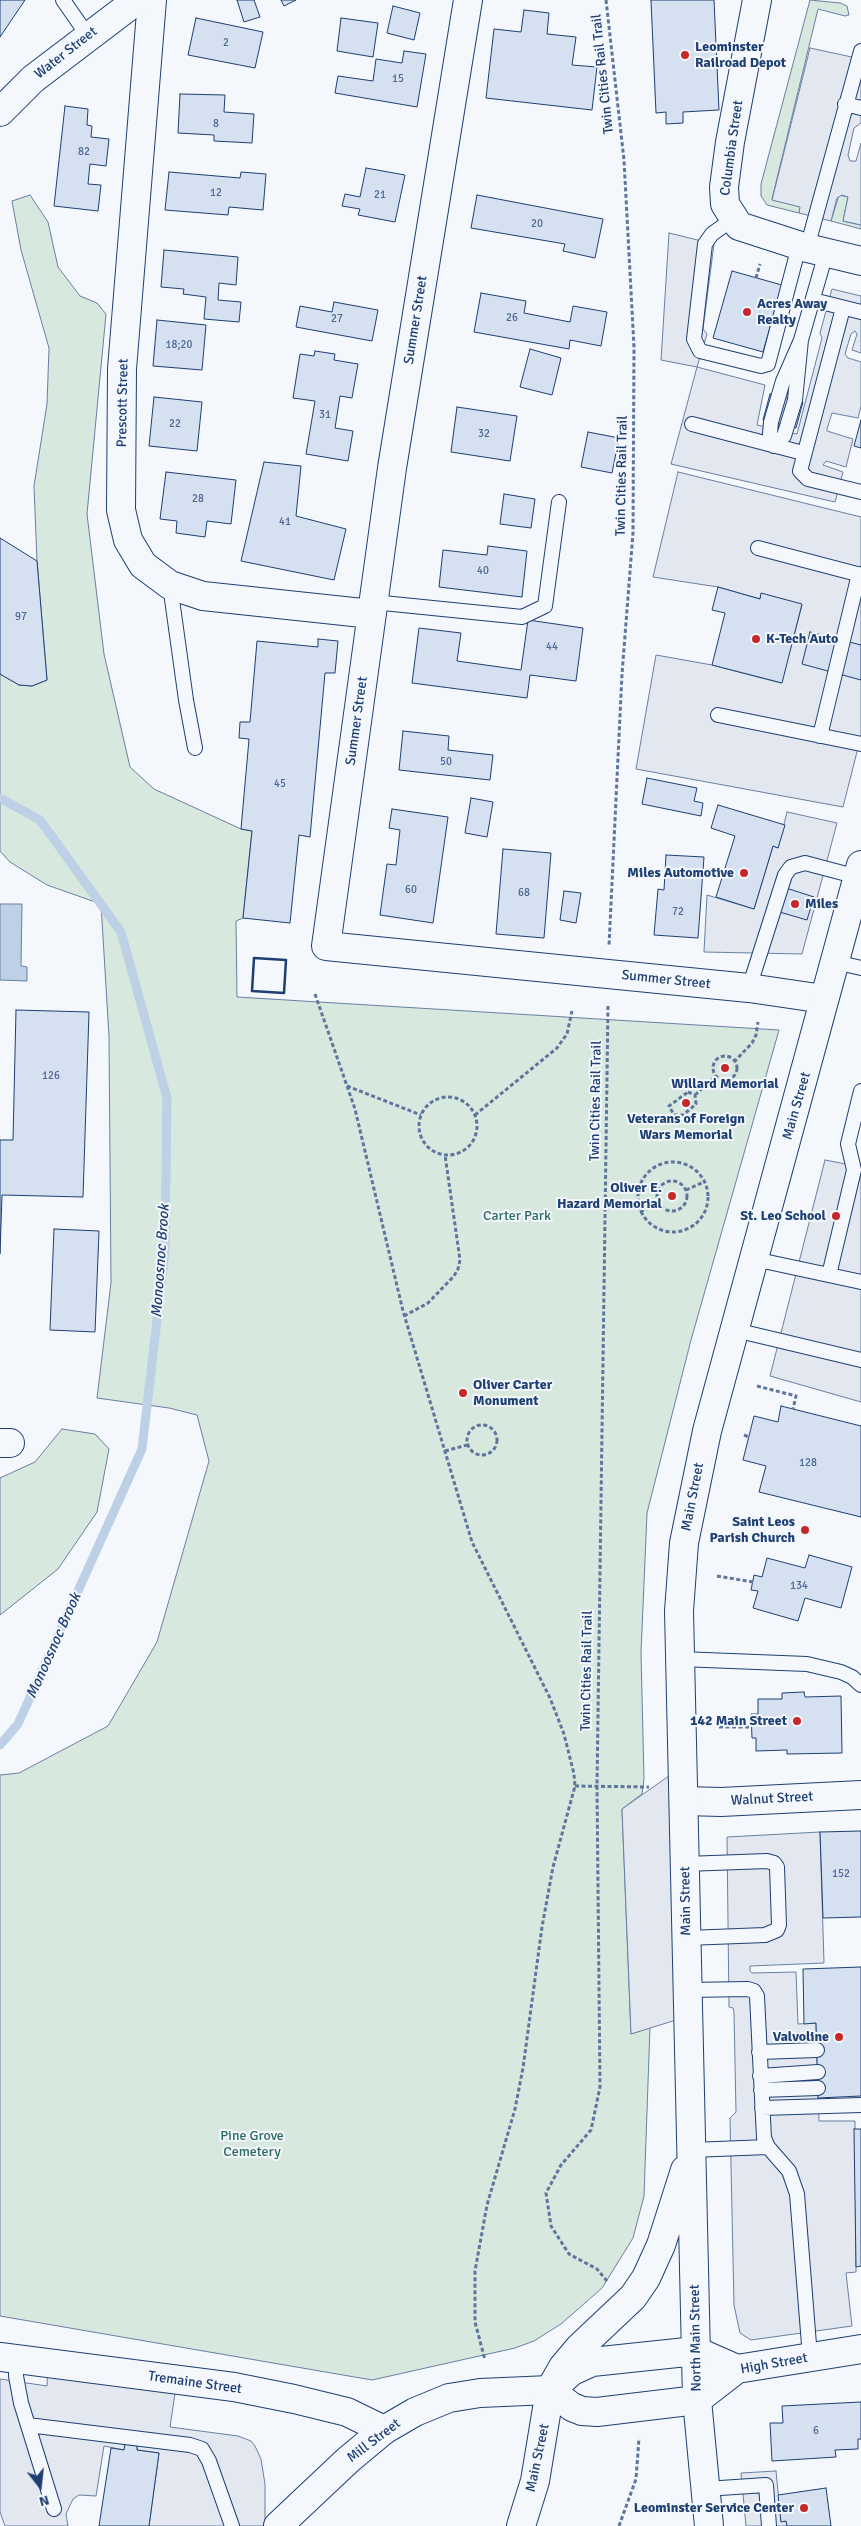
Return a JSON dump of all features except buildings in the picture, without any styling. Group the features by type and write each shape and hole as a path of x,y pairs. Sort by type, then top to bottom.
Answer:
{"street":[{"name":"Water Street","path":"0,112 33,79 137,0"},
{"name":"Prescott Street","path":"152,0 122,369 121,510 128,540 143,565 170,585 203,596 373,608"},
{"name":"Summer Street","path":"468,0 392,468 326,946 749,988 824,999"},
{"name":"Columbia Street","path":"733,219 725,204 724,187 730,142 757,0"},
{"path":"733,219 739,226 811,249 861,261"},
{"name":"Main Street","path":"692,2150 679,1610 684,1543 707,1431 859,871"},
{"name":"Walnut Street","path":"684,1801 721,1802 861,1795"},
{"path":"550,2390 563,2367 579,2348 633,2297 646,2278 661,2245 692,2150"},
{"name":"North Main Street","path":"692,2150 697,2400 708,2526"},
{"name":"High Street","path":"697,2400 737,2369 861,2349"},
{"path":"550,2390 572,2371 592,2362 696,2351 737,2369"},
{"name":"Tremaine Street","path":"8,2358 234,2387 294,2398 347,2412 384,2430"},
{"path":"550,2390 572,2407 597,2412 697,2400"},
{"name":"Main Street","path":"521,2526 535,2481 550,2390"},
{"name":"Mill Street","path":"278,2526 348,2460 384,2430 415,2412 449,2398 499,2392 550,2390"}],"lane":[{"path":"63,0 88,36"},
{"path":"733,219 712,234 705,244 694,339 700,351 761,366 768,364 811,249 845,104 861,51"},
{"path":"845,104 861,108"},
{"path":"774,446 784,436 795,400 801,340 813,300 811,249"},
{"path":"813,300 861,312"},
{"path":"843,308 800,470 808,479 861,492"},
{"path":"692,424 803,454"},
{"path":"373,608 522,617 545,606 559,502"},
{"path":"758,548 860,574 820,736"},
{"path":"170,585 186,700 195,748"},
{"path":"718,715 861,744"},
{"path":"749,988 785,875 791,867 804,863 859,871"},
{"path":"835,962 861,968"},
{"path":"829,1275 854,1170 855,1140 861,1091"},
{"path":"754,1259 861,1282"},
{"path":"735,1330 861,1360"},
{"path":"680,1659 807,1664 841,1672 852,1677 861,1685"},
{"path":"685,1864 767,1860 778,1867 779,1925 777,1930 765,1935 687,1938"},
{"path":"688,1990 754,1991 757,1996 764,2138 768,2147 789,2171 797,2194 810,2357"},
{"path":"759,2052 817,2050"},
{"path":"760,2076 818,2072"},
{"path":"761,2090 818,2088"},
{"path":"762,2108 861,2104"},
{"path":"692,2150 768,2147"},
{"path":"8,2358 54,2509"},
{"path":"28,2425 190,2445 202,2449 209,2461 232,2526"},
{"path":"705,2489 766,2485 769,2526"}],"path":[{"name":"Twin Cities Rail Trail","path":"606,0 624,160 634,347 633,533 622,674 609,954"},
{"path":"315,994 355,1109 404,1316 472,1542 558,1717 573,1766 575,1786 553,1867 545,1910 523,2068 515,2109 487,2204 478,2254 474,2300 475,2322 485,2360"},
{"path":"475,1114 557,1048 568,1034 572,1010"},
{"name":"Twin Cities Rail Trail","path":"608,1013 597,1786 600,2087 591,2130 561,2165 546,2193 551,2226 569,2254 597,2269 612,2286"},
{"path":"734,1062 752,1043 756,1035 758,1022"},
{"path":"728,1057 734,1062 736,1072 731,1078 724,1080 716,1076 713,1067 720,1058 728,1057"},
{"path":"696,1095 688,1092 684,1093 669,1106 671,1112 677,1116 683,1115 696,1104 696,1095 716,1076"},
{"path":"347,1086 421,1115"},
{"path":"442,1097 462,1100 475,1114 477,1127 474,1138 468,1147 457,1154 445,1155 434,1152 424,1144 419,1133 419,1121 421,1115 432,1101 442,1097"},
{"path":"404,1316 428,1303 454,1276 458,1269 460,1260 445,1155"},
{"path":"674,1161 685,1163 695,1169 704,1182 708,1202 704,1214 696,1224 685,1230 672,1232 659,1229 648,1222 640,1212 637,1199 639,1186 644,1176 663,1163 674,1161"},
{"path":"678,1182 686,1190 686,1204 678,1211 666,1211 658,1203 657,1192 663,1184 678,1182"},
{"path":"686,1190 704,1182"},
{"path":"640,1212 658,1203"},
{"path":"757,1386 796,1396 793,1409"},
{"path":"477,1426 488,1426 497,1438 495,1448 486,1455 477,1455 467,1445 470,1431 477,1426"},
{"path":"744,1435 749,1437"},
{"path":"445,1451 467,1445"},
{"path":"717,1576 753,1582"},
{"path":"719,1728 752,1727"},
{"path":"575,1786 649,1787"},
{"path":"619,2526 636,2479 639,2442"}],"green space":[{"path":"810,0 840,3 847,6 849,15 845,16 818,9 772,199 801,207 799,213 767,205 761,196 761,184"},
{"path":"30,195 48,222 58,267 80,296 97,303 106,314 87,514 104,654 130,767 154,789 241,829 252,831 243,918 236,921 237,997 779,1030 691,1340 647,1513 641,1653 644,1779 642,1794 622,1809 631,2034 650,2027 644,2196 633,2238 602,2288 561,2324 534,2341 515,2348 372,2380 0,2316 0,1775 19,1773 108,1726 157,1642 209,1461 197,1415 169,1408 97,1398 111,1283 109,1036 101,904 47,885 10,862 0,851 0,674 19,685 32,686 47,680 37,561 34,486 47,404 49,348 21,250 12,201"},
{"path":"839,195 848,197 843,221 861,225 861,229 831,221"},
{"path":"62,1429 95,1434 109,1449 97,1512 58,1569 0,1615 0,1478 35,1462"}],"shaded area":[{"path":"810,48 861,59 861,123 854,128 848,155 850,161 856,161 861,143 861,225 843,221 848,197 842,195 837,198 831,221 799,213 800,207 772,200"},
{"path":"669,233 714,244 703,329 707,334 697,367 661,360"},
{"path":"832,289 861,296 861,353 852,350 857,334 855,331 851,334 845,354 848,358 861,362 861,406 858,418 832,413 827,429 827,431 853,439 846,467 826,461 823,465 843,472 835,502 671,464 697,367 765,385 757,425 797,434 822,338 820,333"},
{"path":"678,472 861,517 861,736 843,807 636,769 656,655 712,665 781,683 802,605 761,594 760,599 718,587 653,577"},
{"path":"787,812 837,823 802,954 704,952 707,895 754,909 773,846 778,848"},
{"name":"St. Leo School","path":"825,1160 861,1167 861,1402 770,1376"},
{"path":"683,1766 689,2016 631,2034 622,1809"},
{"path":"820,1832 824,1963 750,1966 750,1971 752,1973 796,1972 798,2024 816,2023 819,2121 855,2121 856,2272 846,2273 852,2326 751,2340 740,2333 734,2305 730,2118 736,2112 734,2012 733,2008 729,2007 727,1837"},
{"path":"48,2363 177,2380 170,2427 238,2436 251,2441 255,2446 261,2459 265,2484 265,2520 263,2526 149,2526 159,2453 137,2450 137,2446 125,2444 124,2450 104,2446 96,2496 79,2495 73,2499 66,2514 68,2526 5,2526 0,2512 0,2379 47,2386"},
{"path":"776,2471 781,2521 786,2521 787,2526 746,2526 741,2473"}],"water":[{"path":"0,904 22,904 21,966 27,967 27,981 0,980"}],"waterway":[{"name":"Monoosnoc Brook","path":"0,798 40,820 121,932 167,1098 165,1251 142,1449 18,1724 0,1745"}],"wall":[{"path":"254,958 286,960 284,993 252,991 254,958"}],"place":[{"name":"Leominster Railroad Depot","path":"685,55"},
{"name":"Acres Away Realty","path":"747,312"},
{"name":"K-Tech Auto","path":"756,639"},
{"name":"Miles Automotive","path":"744,873"},
{"name":"Miles","path":"795,904"},
{"name":"Willard Memorial","path":"725,1068"},
{"name":"Veterans of Foreign Wars Memorial","path":"686,1103"},
{"name":"Oliver E. Hazard Memorial","path":"672,1196"},
{"name":"St. Leo School","path":"836,1216"},
{"name":"Oliver Carter Monument","path":"463,1393"},
{"name":"Saint Leos Parish Church","path":"805,1530"},
{"name":"142 Main Street","path":"797,1721"},
{"name":"Valvoline","path":"839,2037"},
{"name":"Leominster Service Center","path":"804,2508"}],"park label":[{"name":"Carter Park","path":"517,1216"},
{"name":"Pine Grove Cemetery","path":"252,2144"}]}
